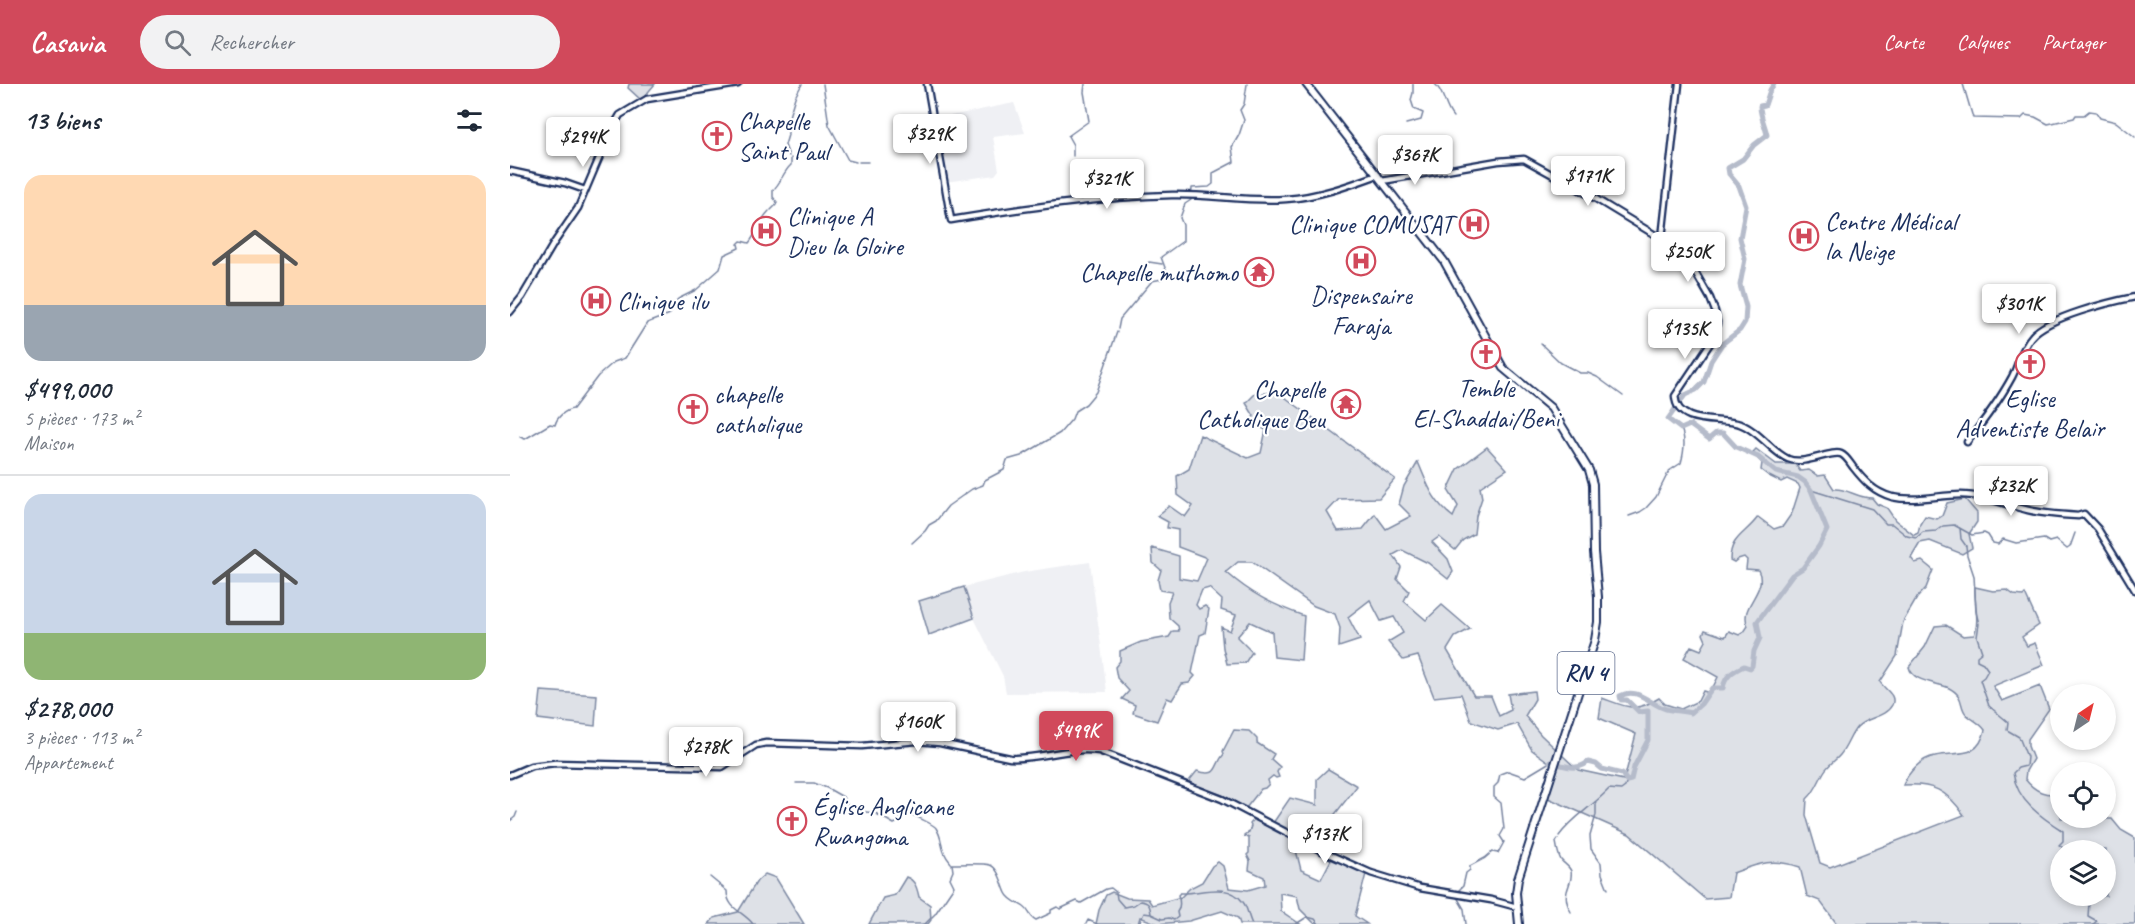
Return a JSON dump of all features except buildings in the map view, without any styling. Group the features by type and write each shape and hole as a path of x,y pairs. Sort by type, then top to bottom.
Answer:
{"highway":[{"name":"RN 4","path":"1306,84 1444,261 1503,368 1551,408 1589,471 1593,484 1598,622 1595,640 1518,879 1519,924"}],"street":[{"path":"510,312 522,297 578,208 611,130 620,115 647,99 738,84"},
{"path":"927,84 951,220 1093,199 1192,195 1294,199 1339,189 1378,175"},
{"path":"1662,238 1679,84"},
{"path":"1382,182 1498,161 1524,159 1676,247 1695,272 1715,311 1717,322 1714,336 1675,396 1678,406 1691,416 1704,421 1730,421 1747,427 1788,460 1817,459 1832,452 1841,454 1872,488 1893,496 1935,498 1961,495 1993,500 2030,511 2078,516 2084,514 2098,529 2135,590"},
{"path":"510,171 565,183 585,190"},
{"path":"1967,442 2000,400 2015,372 2026,344 2037,331 2083,310 2135,297"},
{"path":"510,775 531,766 555,763 722,767 756,745 766,743 862,746 917,741 934,742 1021,759 1085,749 1099,751 1209,793 1324,852 1371,873 1420,888 1491,900 1517,907"}],"shaded area":[{"path":"629,84 655,84 640,99 628,88"},
{"path":"1014,103 1025,133 993,137 999,170 995,175 945,182 935,119"},
{"path":"1278,392 1395,479 1379,498 1339,499 1327,512 1338,531 1363,529 1375,514 1386,529 1411,516 1399,504 1404,486 1418,462 1435,499 1453,517 1458,506 1448,490 1458,469 1487,447 1507,469 1480,487 1482,498 1476,516 1474,534 1463,540 1455,550 1439,537 1432,542 1448,559 1453,572 1448,579 1428,563 1402,550 1393,555 1401,567 1397,579 1409,591 1404,601 1426,620 1442,605 1470,629 1455,637 1447,650 1474,696 1491,696 1499,716 1511,710 1508,694 1534,691 1535,699 1525,716 1541,735 1578,770 1624,780 1636,734 1599,718 1602,698 1618,704 1637,707 1659,698 1665,704 1681,709 1698,701 1703,691 1710,693 1718,677 1684,658 1691,646 1701,650 1706,641 1703,634 1705,630 1725,637 1729,631 1739,635 1748,626 1747,612 1760,585 1760,578 1758,570 1746,569 1747,560 1744,557 1734,562 1730,560 1733,546 1758,517 1774,529 1783,526 1792,513 1800,488 1798,484 1787,479 1781,482 1761,470 1762,463 1753,452 1756,449 1776,464 1795,464 1800,471 1809,470 1818,476 1825,475 1834,489 1872,498 1877,504 1887,508 1895,520 1914,535 1918,533 1925,516 1937,519 1942,516 1947,503 1965,499 1977,513 1977,522 1969,534 1972,548 1962,554 1930,541 1920,543 1911,558 1915,563 1922,561 1933,570 1926,588 1917,598 1903,622 1897,656 1880,682 1893,698 1892,705 1885,713 1857,727 1842,752 1826,770 1807,799 1806,815 1820,863 1830,867 1964,815 1951,799 1938,790 1922,785 1903,785 1912,771 1930,757 1972,750 1982,740 1985,730 1964,712 1960,698 1954,691 1920,679 1911,672 1909,667 1925,647 1935,626 1946,625 1963,636 1974,635 1977,618 1975,587 1993,591 2007,590 2014,595 2023,596 2025,594 2039,625 2022,637 2027,646 2035,643 2044,665 1993,686 2002,701 2040,686 2049,709 2028,739 2033,759 2026,771 2025,779 2041,792 2050,794 2050,828 2116,828 2116,824 2121,830 2135,838 2135,924 1837,924 1820,901 1807,896 1800,867 1773,862 1758,864 1733,873 1729,897 1705,899 1629,834 1548,798 1557,768 1532,750 1517,724 1498,730 1471,721 1461,694 1434,697 1418,656 1403,660 1388,642 1403,633 1394,617 1381,621 1370,600 1348,617 1360,640 1339,647 1340,628 1335,614 1314,606 1252,562 1238,562 1226,572 1244,587 1263,598 1304,616 1301,660 1274,657 1272,632 1250,622 1237,637 1252,652 1245,663 1227,664 1221,627 1230,631 1236,615 1221,610 1222,600 1209,588 1202,590 1196,605 1199,609 1205,606 1209,609 1205,633 1200,635 1192,673 1195,676 1189,683 1182,684 1172,700 1167,698 1157,721 1133,713 1135,705 1122,699 1129,691 1117,678 1115,667 1120,661 1120,651 1141,642 1169,637 1173,631 1179,631 1178,626 1169,618 1168,602 1172,592 1160,590 1158,580 1161,570 1153,563 1152,548 1179,556 1179,578 1197,581 1207,558 1178,547 1178,530 1167,528 1168,522 1157,516 1169,506 1185,517 1193,506 1178,495 1177,476 1189,469 1200,435 1248,458 1261,453 1266,430 1250,422 1254,416 1246,403 1255,394"},
{"path":"1090,562 1107,692 1006,693 1003,676 974,618 964,587 1024,572"},
{"path":"964,587 974,618 929,635 919,601"},
{"path":"541,691 597,695 595,726 538,719"},
{"path":"1234,730 1249,731 1257,739 1257,743 1274,754 1271,759 1280,767 1277,772 1279,777 1273,776 1268,780 1269,784 1261,789 1246,808 1222,795 1192,785 1189,781 1197,771 1209,773 1215,770"},
{"path":"1328,769 1357,786 1329,822 1301,836 1295,846 1301,870 1321,879 1332,858 1366,874 1355,916 1367,924 1315,924 1300,909 1297,896 1280,893 1281,911 1300,924 1240,924 1238,918 1222,911 1189,921 1158,924 1140,917 1138,924 1096,924 1106,895 1112,892 1127,898 1148,899 1152,905 1181,897 1190,888 1202,882 1212,866 1218,862 1223,866 1229,888 1248,890 1265,885 1264,877 1249,870 1250,861 1247,855 1249,838 1244,836 1249,832 1250,824 1255,818 1271,826 1290,798 1317,805 1317,779"},
{"path":"765,874 776,878 804,924 709,924 714,918 738,912 757,881"},
{"path":"906,877 914,882 919,897 930,905 931,920 928,924 869,924 883,898 895,895"}],"waterway":[{"path":"789,156 785,145 788,135 787,123 795,97 802,84"},
{"path":"823,84 829,125 848,160 856,162"},
{"path":"1073,156 1073,145 1068,136 1089,121 1084,92 1085,84"},
{"path":"1118,329 1120,319 1152,281 1162,279 1167,273 1161,257 1183,241 1183,225 1180,218 1185,204 1191,200 1192,188 1209,187 1213,184 1213,173 1234,162 1232,147 1244,120 1240,110 1244,104 1247,84"},
{"path":"1406,124 1421,120 1423,113 1414,109 1411,100 1413,84"},
{"path":"1435,84 1453,117"},
{"path":"1550,762 1574,767 1588,762 1602,769 1622,774 1627,781 1631,780 1634,767 1648,740 1648,711 1639,712 1627,700 1621,700 1620,696 1633,693 1660,707 1691,713 1701,704 1712,688 1723,688 1733,672 1744,666 1750,668 1760,638 1757,622 1792,575 1803,568 1827,530 1811,490 1798,477 1776,472 1758,457 1736,447 1723,433 1716,433 1709,439 1690,425 1681,429 1668,419 1685,395 1696,390 1704,382 1711,361 1722,344 1740,330 1745,322 1746,307 1740,285 1745,259 1740,238 1746,206 1739,186 1729,174 1728,168 1743,159 1754,145 1767,135 1760,106 1765,105 1774,84"},
{"path":"1963,84 1973,118 2021,119 2025,115 2048,124 2074,118 2076,115 2084,115 2089,111 2096,112 2100,118 2116,122 2135,137"},
{"path":"771,210 777,202 773,197 773,190 791,165 791,158"},
{"path":"859,162 868,162"},
{"path":"520,437 525,439 550,424 555,425 562,414 573,409 598,376 614,362 625,358 647,323 670,314 678,299 696,290 720,269 724,255 739,248 738,244 741,241 749,243 769,211"},
{"path":"1140,271 1149,262 1162,264"},
{"path":"912,543 936,521 948,506 972,489 983,485 985,480 1004,470 1007,460 1021,456 1060,433 1072,419 1075,411 1086,404 1096,392 1117,332"},
{"path":"1541,344 1561,363 1580,373 1588,373 1597,377 1623,396"},
{"path":"1629,516 1646,508 1656,497 1669,471 1681,463 1684,446 1681,429"},
{"path":"1811,490 1872,509 1886,524 1892,524 1907,536 1916,538 1923,532 1936,531 1943,526 1954,525 1972,535 1984,533 1993,543 1998,544 2003,539 2016,543 2044,539 2049,542 2056,540 2067,549 2075,533"},
{"path":"1960,528 1961,539 1966,546 1974,576 1979,624 1977,637 1982,652 1977,656 1977,660 1983,663 1988,670 1980,680 1989,706 2008,722 2007,730 2019,737 2027,757 2026,766 2018,768 2013,773 2019,792 2031,807 2063,831 2063,840"},
{"path":"1457,892 1463,886 1470,866 1492,852 1498,853 1504,842 1500,836 1504,829 1501,803 1494,797 1494,787 1498,783 1500,774 1508,771 1525,777 1550,762"},
{"path":"1559,836 1570,823 1609,789 1621,790 1627,781"},
{"path":"796,783 814,783 827,788 843,797 847,804 857,811 875,813 894,824 904,815 911,814 935,826 945,854 951,863"},
{"path":"1596,803 1596,815 1590,836 1591,849 1601,863 1602,874 1608,889"},
{"path":"510,821 517,812"},
{"path":"1558,839 1556,842 1559,856 1571,871 1571,881 1566,898 1571,912"},
{"path":"925,924 935,914 954,886 950,878 953,871 952,864 987,864 993,867 1007,895 1026,909 1036,920 1051,913 1051,910 1057,907 1060,909 1077,901 1081,903 1111,888 1116,892 1117,899 1124,907 1143,901 1148,904 1151,914 1162,919 1174,920 1178,917 1180,904 1178,895 1180,893 1222,890 1237,896 1243,902 1252,924"},
{"path":"710,877 727,891 733,906 753,924"},
{"path":"1457,897 1464,909 1466,924"},
{"path":"2089,906 2088,916 2097,921 2093,924"},
{"path":"1139,924 1144,913 1151,914"},
{"path":"1296,924 1307,917 1315,919 1319,924"},
{"path":"1086,924 1088,920 1097,924"}],"place":[{"name":"Chapelle Saint Paul","path":"717,136"},
{"name":"Clinique COMUSAT","path":"1474,224"},
{"name":"Clinique A Dieu la Gloire","path":"766,231"},
{"name":"Centre Médical la Neige","path":"1804,236"},
{"name":"Dispensaire Faraja","path":"1361,261"},
{"name":"Chapelle muthomo","path":"1259,272"},
{"name":"Clinique ilu","path":"596,301"},
{"name":"Temble El-Shaddai/Beni","path":"1486,354"},
{"name":"Eglise Adventiste Belair","path":"2030,364"},
{"name":"Chapelle Catholique Beu","path":"1346,404"},
{"name":"chapelle catholique","path":"693,409"},
{"name":"Église Anglicane Rwangoma","path":"792,821"}]}
